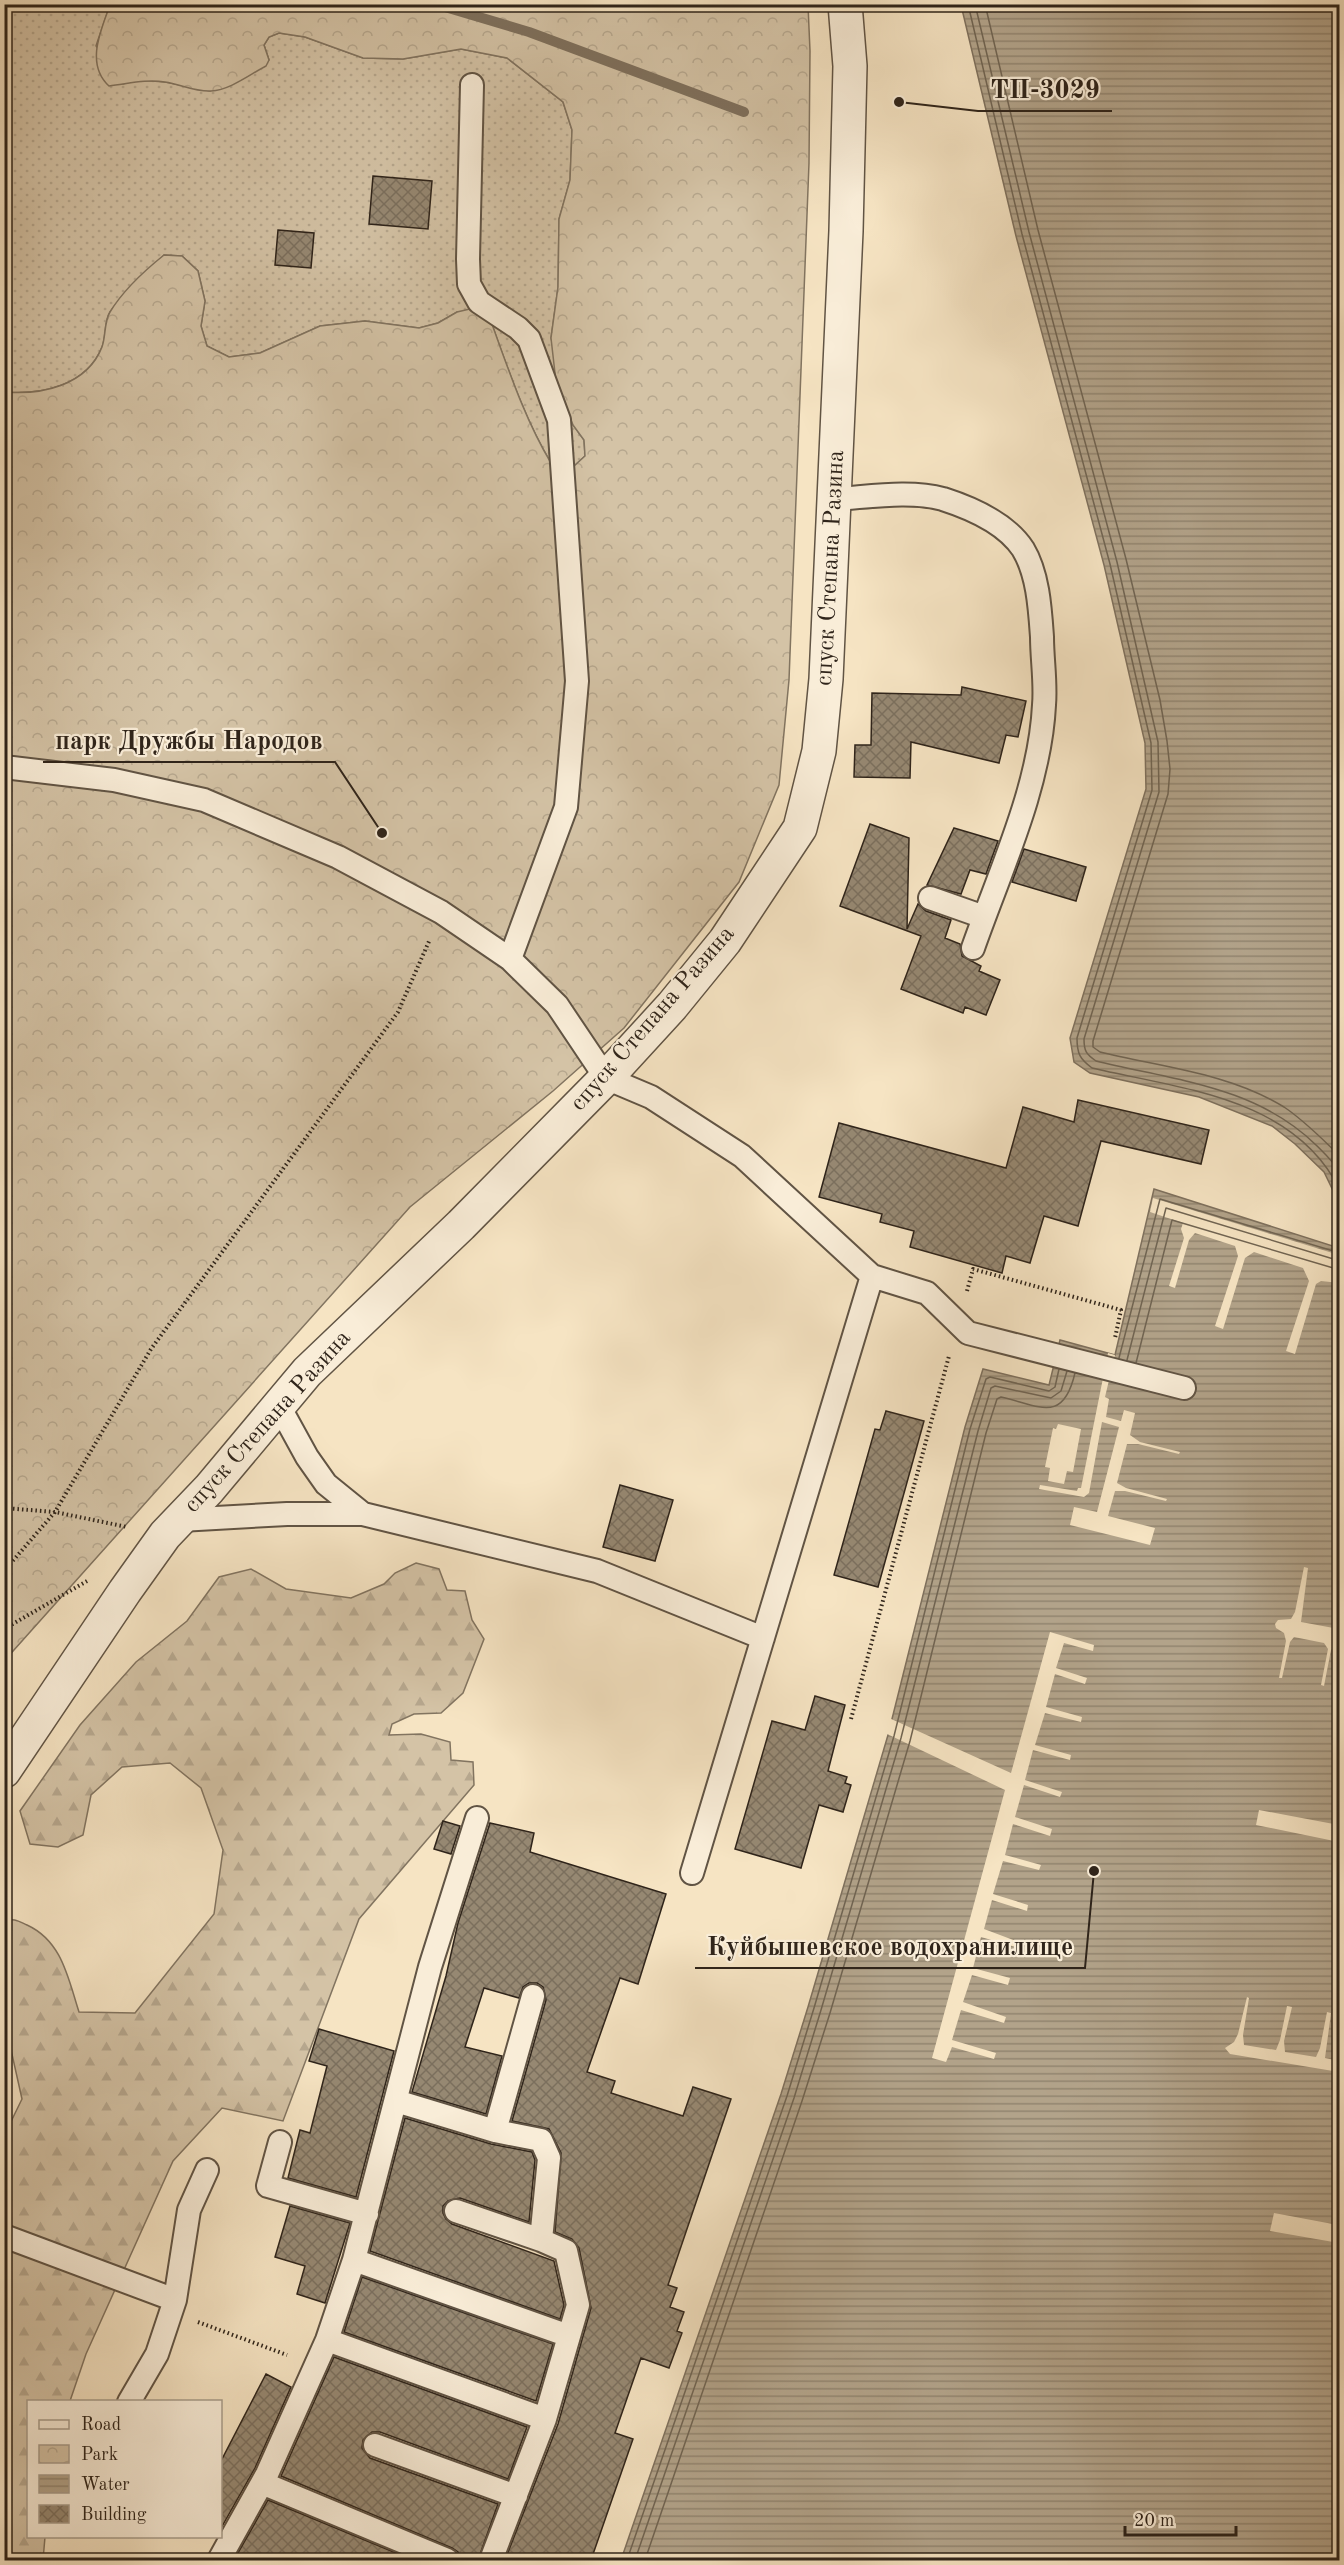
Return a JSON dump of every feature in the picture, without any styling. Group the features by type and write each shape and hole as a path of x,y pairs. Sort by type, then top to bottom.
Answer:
{"street":[{"name":"спуск Степана Разина","path":"4,1771 124,1591 172,1527 209,1489 307,1372 461,1225 606,1078 672,1006 725,941 800,828 819,751 826,679 835,499 850,77 845,4"}],"lane":[{"path":"472,86 468,259 470,284 479,302 518,328 529,339 559,420 577,681 566,807 510,959"},
{"path":"835,499 908,495 941,499 973,510 1005,529 1022,547 1032,567 1041,617 1044,705 1034,774 973,948"},
{"path":"4,767 114,780 204,800 338,857 441,912 510,959 557,1005 606,1078 651,1097 742,1156 872,1276 927,1293 968,1333 1184,1388"},
{"path":"930,898 984,917"},
{"path":"692,1873 872,1276"},
{"path":"279,1406 307,1457 327,1484 363,1514"},
{"path":"172,1527 287,1514 363,1514 597,1571 763,1638"},
{"path":"227,2558 327,2340 367,2214 430,1967 477,1818"},
{"path":"495,2131 533,1996"},
{"path":"396,2101 495,2131 541,2140 549,2158 541,2240"},
{"path":"280,2142 268,2186 367,2214"},
{"path":"130,2400 157,2354 173,2306 189,2210 207,2170"},
{"path":"456,2211 566,2251 578,2305 545,2419 492,2560"},
{"path":"4,2236 173,2306"},
{"path":"354,2260 569,2336"},
{"path":"327,2340 545,2419"},
{"path":"375,2445 516,2496"},
{"path":"262,2483 447,2560"}],"path":[{"path":"4,1571 55,1512 151,1349 398,1012 441,912"},
{"path":"851,1719 973,1269 1121,1310 1115,1334"},
{"path":"4,1508 172,1527"},
{"path":"173,2306 316,2365"}],"green space":[{"path":"5,5 110,5 96,46 123,84 139,80 165,82 210,91 269,60 264,45 269,37 279,33 305,37 363,58 403,59 461,49 507,58 563,102 572,130 570,180 559,219 558,287 551,338 573,425 584,440 585,456 573,467 551,463 524,410 489,316 457,312 438,323 419,328 365,321 320,326 260,353 229,357 207,346 201,326 205,301 198,271 182,256 164,255 115,305 107,320 102,347 95,360 85,371 74,379 47,389 19,393 5,392"},
{"path":"110,5 808,5 809,163 789,680 779,785 739,882 624,1028 553,1091 410,1207 5,1660 5,392 19,393 48,389 74,379 86,371 102,347 108,316 128,288 164,255 182,256 198,271 205,301 201,326 207,346 229,357 260,353 320,326 365,321 419,328 438,323 457,312 474,308 489,316 524,410 551,463 573,467 585,456 584,440 573,425 556,382 551,338 558,287 559,219 570,180 572,130 563,102 507,58 461,49 403,59 363,58 305,37 279,33 269,37 264,45 269,60 266,66 225,88 205,91 158,81 109,86 102,77 96,57 99,36"},
{"path":"416,1563 439,1569 447,1590 465,1591 472,1620 484,1639 463,1693 441,1713 414,1714 392,1724 389,1735 421,1734 450,1742 451,1760 473,1762 474,1785 359,1919 283,2121 222,2108 173,2161 86,2354 70,2400 27,2400 27,2538 45,2538 43,2560 5,2560 4,2136 22,2099 5,2023 5,1921 21,1922 39,1932 48,1941 62,1962 79,2012 135,2013 214,1914 223,1850 201,1788 170,1763 122,1767 91,1795 83,1835 58,1847 30,1844 20,1811 80,1725 136,1662 187,1621 219,1577 251,1569 286,1589 351,1598 384,1584 395,1573"}],"water":[{"path":"961,5 1339,5 1339,1203 1324,1172 1272,1126 1199,1097 1090,1073 1074,1062 1070,1038 1146,789 1145,743 1104,565 1016,236"},
{"path":"1154,1189 1339,1248 1339,2560 621,2560 781,2094 808,2007 888,1735 965,1427 983,1369 1049,1385 1060,1340 1115,1355"}],"pier":[{"path":"1153,1198 1339,1255 1339,1283 1321,1281 1316,1284 1295,1354 1286,1351 1309,1281 1303,1268 1254,1252 1245,1258 1223,1329 1215,1326 1238,1256 1235,1246 1195,1233 1189,1240 1175,1288 1169,1286 1184,1238 1181,1229 1183,1223 1150,1212"},
{"path":"1108,1353 1115,1355 1105,1397 1109,1399 1106,1417 1121,1421 1124,1410 1135,1413 1130,1435 1140,1442 1180,1452 1179,1454 1138,1444 1127,1444 1117,1483 1126,1488 1167,1499 1166,1501 1125,1491 1115,1491 1108,1516 1155,1528 1150,1545 1070,1525 1074,1507 1097,1512 1119,1427 1102,1422 1089,1493 1084,1497 1039,1489 1040,1485 1077,1491 1081,1488"},
{"path":"1058,1424 1081,1429 1073,1472 1067,1471 1064,1484 1048,1481 1050,1468 1045,1467 1053,1428 1056,1429"},
{"path":"1304,1567 1308,1568 1301,1622 1339,1629 1339,1643 1331,1650 1324,1686 1321,1685 1328,1649 1324,1643 1294,1637 1290,1642 1282,1678 1279,1678 1286,1641 1284,1633 1276,1628 1275,1624 1278,1620 1291,1619 1295,1612"},
{"path":"1050,1632 1094,1645 1093,1651 1064,1643 1056,1668 1087,1678 1085,1684 1055,1674 1046,1707 1082,1717 1081,1722 1045,1713 1035,1745 1071,1755 1070,1760 1033,1750 1025,1780 1062,1792 1060,1797 1024,1785 1015,1817 1052,1829 1050,1836 1013,1824 1005,1855 1041,1865 1039,1870 1003,1861 993,1894 1028,1905 1027,1911 992,1900 984,1929 1021,1943 1019,1948 981,1937 973,1968 1010,1978 1008,1985 972,1975 963,2002 1006,2017 1004,2023 961,2010 952,2040 996,2053 994,2059 952,2047 946,2062 932,2058 1005,1790 885,1733 889,1718 1011,1773"},
{"path":"1259,1810 1339,1825 1339,1842 1256,1825"},
{"path":"1247,1997 1249,1998 1243,2035 1244,2045 1276,2050 1287,2006 1292,2007 1284,2041 1285,2052 1316,2057 1327,2012 1331,2013 1325,2058 1339,2061 1339,2072 1230,2054 1225,2048 1234,2042 1238,2034"},
{"path":"1274,2213 1338,2225 1339,2218 1339,2243 1270,2231"}],"building":[{"path":"373,176 432,181 428,229 369,224"},
{"path":"278,230 314,233 311,268 275,265"},
{"path":"962,687 1026,701 1018,737 1006,735 999,763 911,742 910,778 854,777 855,745 871,745 872,693 961,695"},
{"path":"870,824 909,838 907,929 918,904 926,911 951,920 945,938 960,944 962,956 981,966 979,971 1000,980 986,1015 965,1007 963,1013 901,989 921,936 840,906"},
{"path":"954,828 998,841 986,874 970,870 961,894 927,885"},
{"path":"1024,849 1086,867 1076,901 1012,882"},
{"path":"1078,1100 1209,1130 1201,1164 1101,1141 1078,1226 1044,1216 1030,1263 1006,1256 1002,1273 910,1247 914,1231 880,1222 882,1214 819,1197 839,1123 1006,1168 1023,1107 1074,1122"},
{"path":"886,1411 924,1421 878,1587 834,1575 875,1429 880,1430"},
{"path":"620,1485 673,1500 655,1561 603,1547"},
{"path":"815,1696 845,1705 828,1771 847,1777 845,1783 851,1785 843,1812 819,1805 801,1868 735,1849 772,1721 805,1730"},
{"path":"443,1821 460,1826 451,1854 434,1849"},
{"path":"490,1823 534,1833 530,1852 666,1894 638,1984 620,1978 587,2072 615,2081 611,2093 683,2116 693,2087 731,2099 668,2285 677,2288 670,2307 684,2312 677,2331 682,2333 669,2368 641,2358 615,2433 633,2439 591,2560 505,2560 558,2424 591,2308 579,2248 572,2239 555,2232 561,2153 549,2129 512,2121 546,2000 543,1987 537,1983 529,1983 523,1987 519,1998 484,1988 465,2047 502,2056 486,2114 412,2092 446,1976 458,1923"},
{"path":"319,2029 394,2051 356,2197 288,2178 300,2130 310,2133 327,2066 309,2061"},
{"path":"405,2118 491,2144 532,2152 535,2160 529,2222 460,2198 448,2201 443,2206 443,2213 452,2224 554,2261 564,2305 560,2319 370,2251"},
{"path":"290,2206 350,2223 325,2303 297,2294 305,2266 275,2257"},
{"path":"362,2277 553,2344 536,2401 344,2332"},
{"path":"334,2357 527,2427 508,2479 380,2432 372,2432 363,2440 362,2448 370,2458 498,2504 478,2560 460,2560 458,2552 452,2548 281,2476"},
{"path":"266,2374 291,2387 255,2468 222,2526 222,2459"},
{"path":"268,2500 413,2560 234,2560"}],"waterway":[{"path":"435,4 529,32 744,112"}],"place":[{"name":"ТП-3029","path":"899,102"},
{"name":"парк Дружбы Народов","path":"382,833"},
{"name":"Куйбышевское водохранилище","path":"1094,1871"}]}
